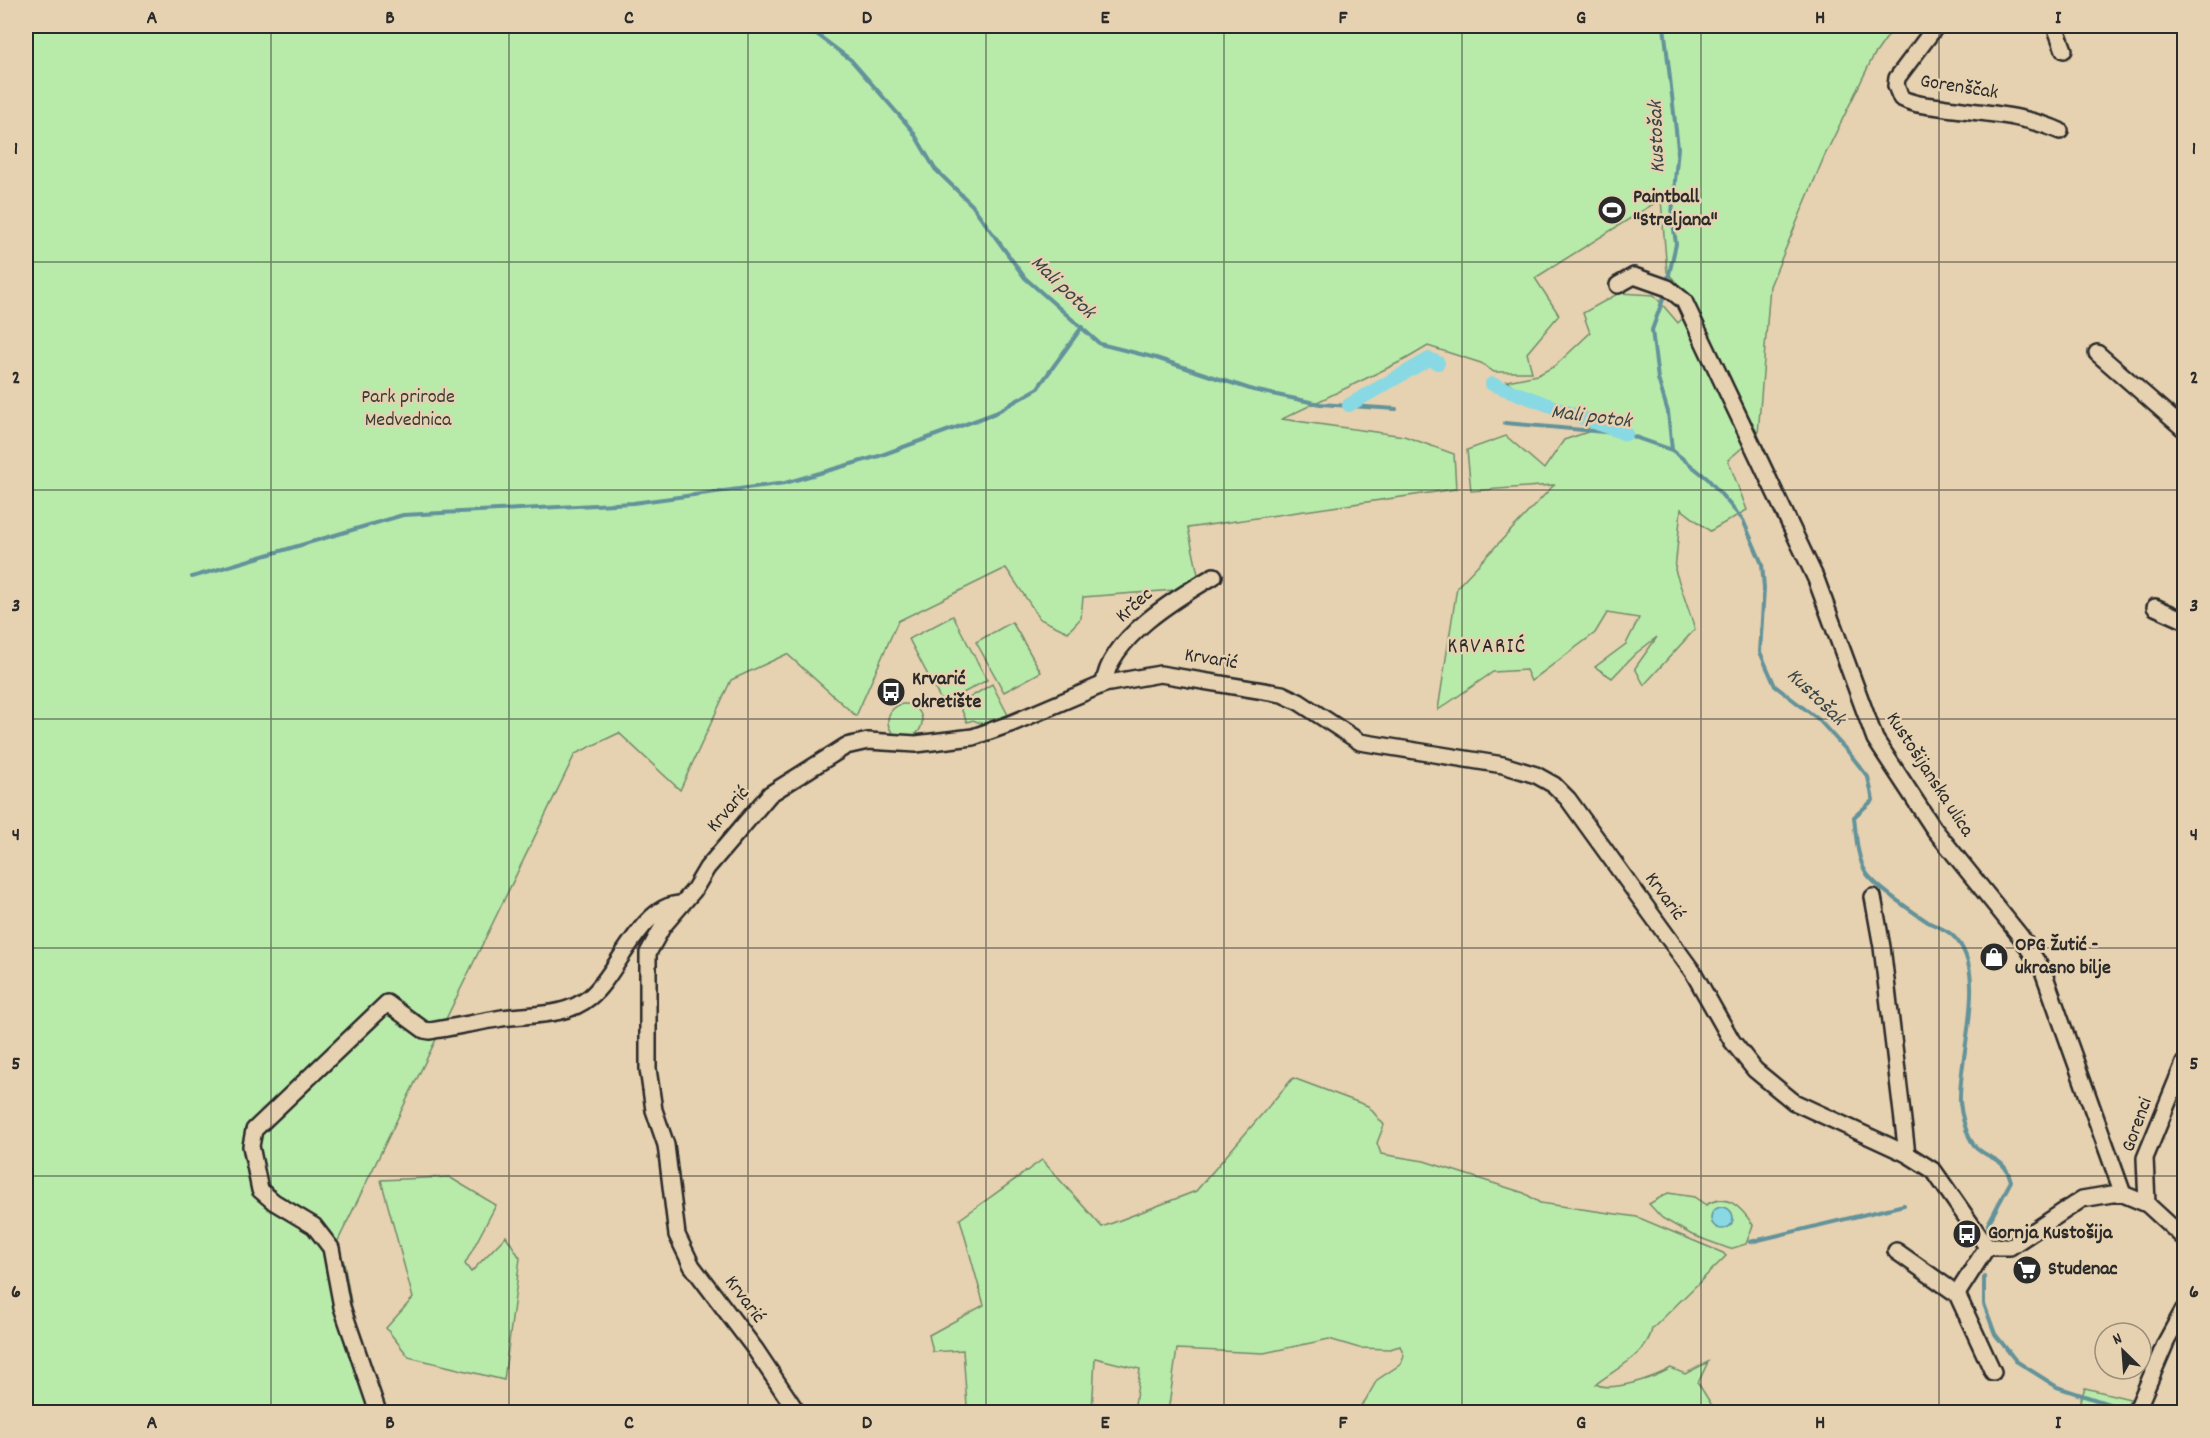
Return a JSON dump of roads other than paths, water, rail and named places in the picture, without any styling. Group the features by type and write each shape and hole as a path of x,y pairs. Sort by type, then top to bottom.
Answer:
{"street":[{"name":"Gorenščak","path":"1936,26 1897,78 1897,92 1901,98 1918,105 2034,122 2060,131"},
{"path":"2055,26 2064,50"},
{"name":"Kustošijanska ulica","path":"1618,285 1634,276 1668,288 1684,301 1816,579 1875,739 1934,829 2021,937 2043,971 2123,1194"},
{"path":"2097,353 2184,429"},
{"name":"Krčec","path":"1104,684 1105,671 1116,653 1138,631 1175,599 1214,576"},
{"path":"2155,607 2184,620"},
{"name":"Krvarić","path":"797,1413 755,1349 692,1266 677,1235 666,1145 654,1110 648,1069 648,952 680,904 694,890 707,868 770,794 846,746 868,741 916,744 973,737 1010,724 1104,684 1160,674 1273,692 1299,702 1360,742 1503,765 1536,775 1554,785 1568,799 1693,972 1732,1041 1755,1070 1794,1102 1907,1154 1934,1171 1987,1246"},
{"path":"1873,897 1882,946 1907,1154"},
{"path":"377,1413 342,1307 331,1248 314,1227 274,1202 260,1190 251,1146 254,1130 387,1003 430,1031 566,1009 593,995 643,927 657,913 673,904 680,904"},
{"name":"Gorenci","path":"2147,1204 2145,1158 2184,1063"},
{"path":"1957,1294 1987,1246 2010,1247 2082,1199 2097,1195 2123,1194 2147,1204 2184,1238"},
{"path":"1896,1251 1957,1294 1993,1372"},
{"path":"2138,1408 2166,1342 2184,1309"},
{"path":"362,1403 377,1413"}],"water":[{"path":"1722,1207 1730,1210 1733,1218 1730,1226 1722,1229 1714,1226 1711,1218 1714,1210"}],"waterway":[{"name":"Mali potok","path":"806,26 851,60 912,130 935,169 972,205 1025,278 1100,344 1156,358 1253,390 1320,404 1396,409"},
{"name":"Kustošak","path":"1664,26 1678,148 1672,214 1676,244 1667,283"},
{"name":"Kustošak","path":"1666,291 1652,330 1658,379 1668,412 1672,450 1708,479 1743,520 1762,564 1764,588 1760,652 1775,686 1818,719 1868,777 1873,800 1854,817 1859,854 1867,874 1905,906 1928,922 1950,933 1963,950 1969,969 1971,991 1961,1083 1961,1112 1971,1141 1979,1150 2000,1162 2011,1181 1988,1224 1989,1230"},
{"path":"192,577 403,515 633,503 785,483 879,456 993,414 1037,389 1082,327"},
{"path":"1349,405 1429,359 1438,363"},
{"path":"1492,384 1626,434"},
{"name":"Mali potok","path":"1505,423 1626,434 1672,450"},
{"path":"1750,1242 1904,1205"},
{"name":"Kustošak","path":"1984,1277 1984,1304 1995,1334 2016,1361 2057,1387 2133,1412"}],"place":[{"name":"Paintball \"Streljana\"","path":"1612,210"},
{"name":"Krvarić okretište","path":"891,692"},
{"name":"OPG Žutić - ukrasno bilje","path":"1994,957"},
{"name":"Gornja Kustošija","path":"1967,1234"},
{"name":"Studenac","path":"2027,1270"}],"district":[{"name":"KRVARIĆ","path":"1487,648"}],"park label":[{"name":"Park prirode Medvednica","path":"408,410"}]}
